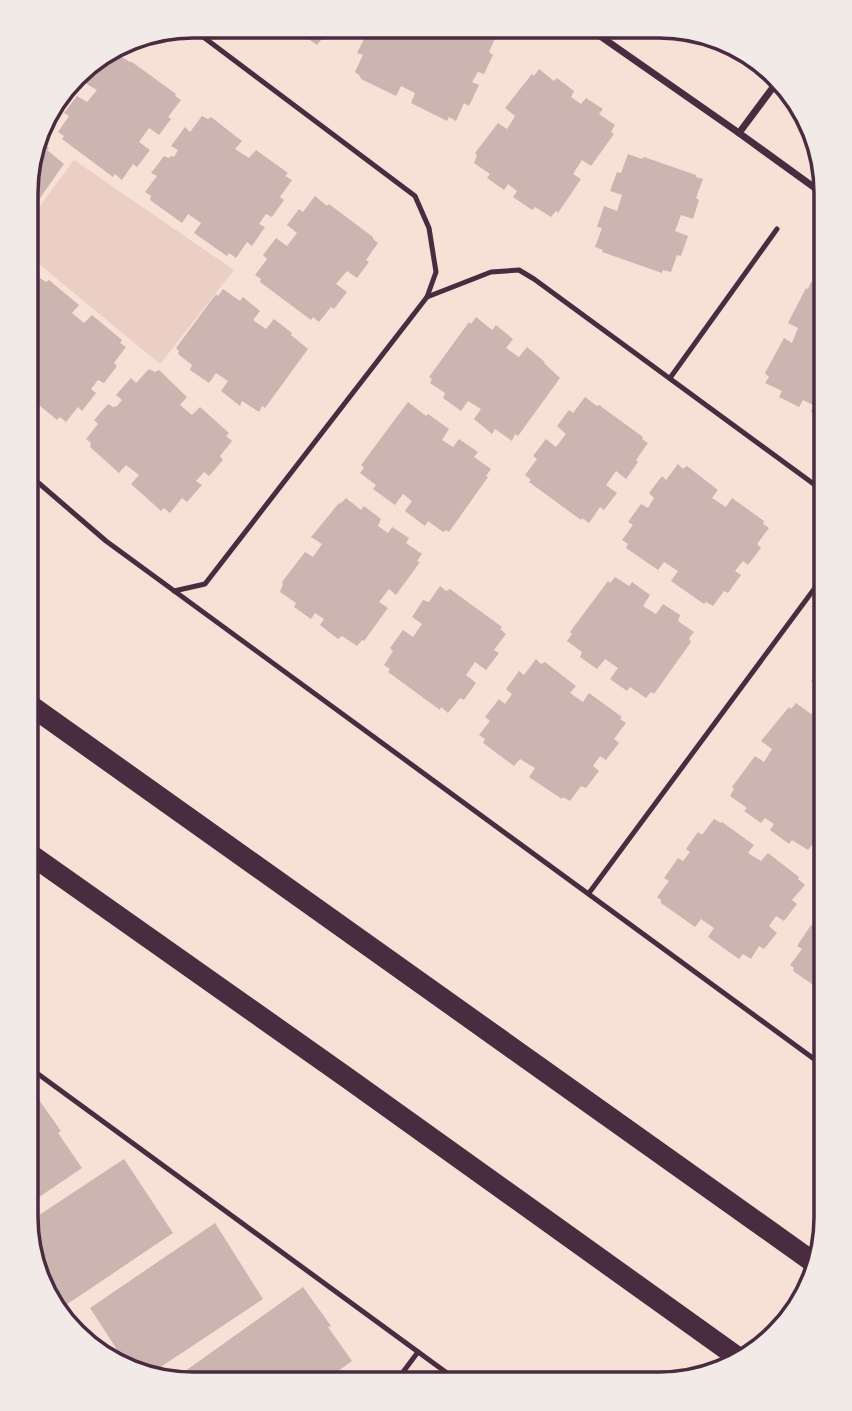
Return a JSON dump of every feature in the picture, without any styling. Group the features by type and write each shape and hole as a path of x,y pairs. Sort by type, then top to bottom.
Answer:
{"highway":[{"path":"38,711 808,1258"},
{"path":"38,860 733,1354"},
{"path":"38,867 99,904"}],"street":[{"path":"603,38 813,187"},
{"path":"740,133 772,88"}],"lane":[{"path":"174,591 205,584 427,297 436,272 429,228 415,196 205,38"},
{"path":"670,378 777,229"},
{"path":"427,297 491,272 519,271 534,279 814,484"},
{"path":"38,482 106,541 813,1058"},
{"path":"589,894 814,590"},
{"path":"38,1074 446,1372"},
{"path":"403,1372 418,1352"}],"shaded area":[{"path":"74,160 234,270 160,364 38,263 38,209"}],"building":[{"path":"307,38 326,38 317,45"},
{"path":"364,38 495,38 489,52 493,55 484,74 478,72 472,82 479,85 469,106 464,103 456,121 449,117 447,121 411,103 415,93 401,86 396,96 361,79 355,72 363,55 357,53"},
{"path":"121,57 181,100 159,135 149,128 139,142 150,150 137,167 133,164 122,180 115,174 113,177 62,139 64,136 58,132 69,116 64,113 77,96 87,102 97,90 85,83"},
{"path":"539,69 554,81 557,78 574,91 571,97 581,104 586,98 603,109 599,114 615,125 611,132 614,134 591,166 582,160 573,174 581,179 558,213 556,211 551,217 535,207 532,210 513,197 517,191 508,184 504,190 487,178 490,174 474,163 477,155 475,153 498,123 507,129 515,116 505,108"},
{"path":"202,116 208,119 211,117 242,141 235,149 249,158 256,150 288,173 285,176 292,180 280,197 284,200 272,217 266,214 259,224 265,227 252,246 247,242 236,258 229,253 227,256 194,233 201,223 188,214 182,223 150,200 151,196 145,192 157,176 151,173 164,156 174,157 178,150 171,146 185,127 190,132"},
{"path":"46,146 49,148 47,150 64,164 38,201 41,163"},
{"path":"628,154 642,159 644,157 703,179 696,198 699,200 693,219 681,215 675,231 688,236 681,256 677,255 671,272 663,270 662,273 602,252 603,250 595,247 602,228 597,227 604,206 617,211 622,195 610,191"},
{"path":"315,196 378,243 357,278 347,271 336,284 347,292 319,322 313,317 311,320 260,282 261,279 255,275 267,259 263,255 276,238 287,246 297,233 287,225 299,209 303,212"},
{"path":"40,278 46,282 49,280 79,305 72,313 84,323 92,315 122,340 120,343 126,347 114,363 117,366 104,383 98,380 91,389 96,393 82,411 78,407 66,422 60,417 57,420 38,404"},
{"path":"811,282 814,283 814,413 811,412 813,405 803,400 799,407 779,397 782,391 765,383 769,377 765,373 784,338 792,343 798,328 788,323 806,288 808,289"},
{"path":"223,289 240,301 243,297 260,311 253,320 266,329 274,319 308,349 265,408 262,406 259,412 242,401 240,406 221,391 228,381 216,373 209,383 190,370 192,365 178,354 176,348 216,294 218,296"},
{"path":"476,317 492,330 496,325 513,339 506,348 519,357 527,347 560,378 512,441 495,429 492,434 474,419 481,409 468,401 461,411 443,398 445,393 430,383 432,379 429,377 469,322 471,324"},
{"path":"149,369 155,372 159,370 187,397 180,405 192,415 200,407 229,433 226,436 232,441 220,456 223,460 209,476 204,472 196,481 202,485 187,502 182,498 170,513 164,508 161,511 131,484 139,475 126,465 119,473 90,447 91,443 86,439 98,424 94,420 108,404 117,406 122,400 116,395 131,378 136,383"},
{"path":"585,397 648,443 626,479 616,471 606,485 617,493 604,510 600,507 589,523 529,482 531,480 525,475 537,459 533,456 546,439 556,447 566,434 557,426 569,410 573,413"},
{"path":"408,402 449,429 442,440 453,447 459,439 478,452 474,457 491,469 449,532 443,532 428,521 425,526 405,511 412,501 403,494 395,505 373,489 376,485 360,473 364,468 361,465"},
{"path":"678,464 683,469 687,466 718,490 712,498 726,507 732,498 764,521 763,524 769,528 757,544 761,548 748,565 743,561 735,571 741,575 728,593 724,591 713,606 706,602 704,604 671,581 678,571 664,562 658,570 626,548 628,544 622,540 633,525 628,522 641,504 648,508 654,498 649,493 662,476 666,480"},
{"path":"346,498 361,510 364,506 381,519 378,526 388,533 392,527 409,538 406,543 422,554 417,561 420,562 396,595 389,589 379,602 388,608 364,641 357,646 342,636 338,639 320,625 324,619 315,613 311,619 294,607 296,603 280,592 282,582 305,552 313,557 322,544 311,537"},
{"path":"615,577 629,586 632,582 650,595 643,606 656,614 663,604 680,615 678,621 694,632 689,638 691,642 654,694 651,692 646,698 630,687 627,691 610,679 618,668 605,659 597,669 580,657 582,652 567,641 572,634 570,632 608,581 610,583"},
{"path":"440,586 446,591 450,589 502,627 500,629 506,634 494,650 499,653 486,670 475,662 466,675 476,683 464,700 460,698 448,713 388,672 390,669 384,665 393,651 390,648 403,630 413,637 422,624 412,617 423,600 429,602"},
{"path":"536,659 541,664 545,662 576,686 570,693 583,702 589,693 622,717 620,719 626,723 614,739 619,743 606,760 600,756 593,766 599,771 586,788 581,786 570,801 563,797 562,799 529,777 535,768 520,759 514,766 483,743 485,739 479,735 490,721 485,717 499,699 505,704 512,694 506,689 519,671 524,675"},
{"path":"796,703 811,714 813,712 813,845 808,850 792,840 789,844 770,830 774,824 765,818 761,823 744,811 747,808 730,796 734,789 732,787 755,756 764,762 772,749 761,741 789,707 791,709"},
{"path":"714,819 754,845 748,853 761,861 768,853 799,877 805,885 792,900 797,904 784,921 776,916 769,926 777,933 764,949 759,946 751,959 743,954 739,959 708,937 714,928 701,919 695,927 661,903 657,897 669,881 664,878 678,858 683,861 690,852 686,849 698,832 702,835"},
{"path":"811,925 813,927 813,985 793,971 794,968 790,965 802,949 797,946"},
{"path":"38,1099 61,1131 58,1133 82,1168 38,1198"},
{"path":"124,1159 173,1233 66,1305 50,1277 41,1248 38,1216"},
{"path":"215,1223 263,1299 159,1368 120,1354 90,1308"},
{"path":"303,1287 352,1361 337,1372 184,1372"}]}
